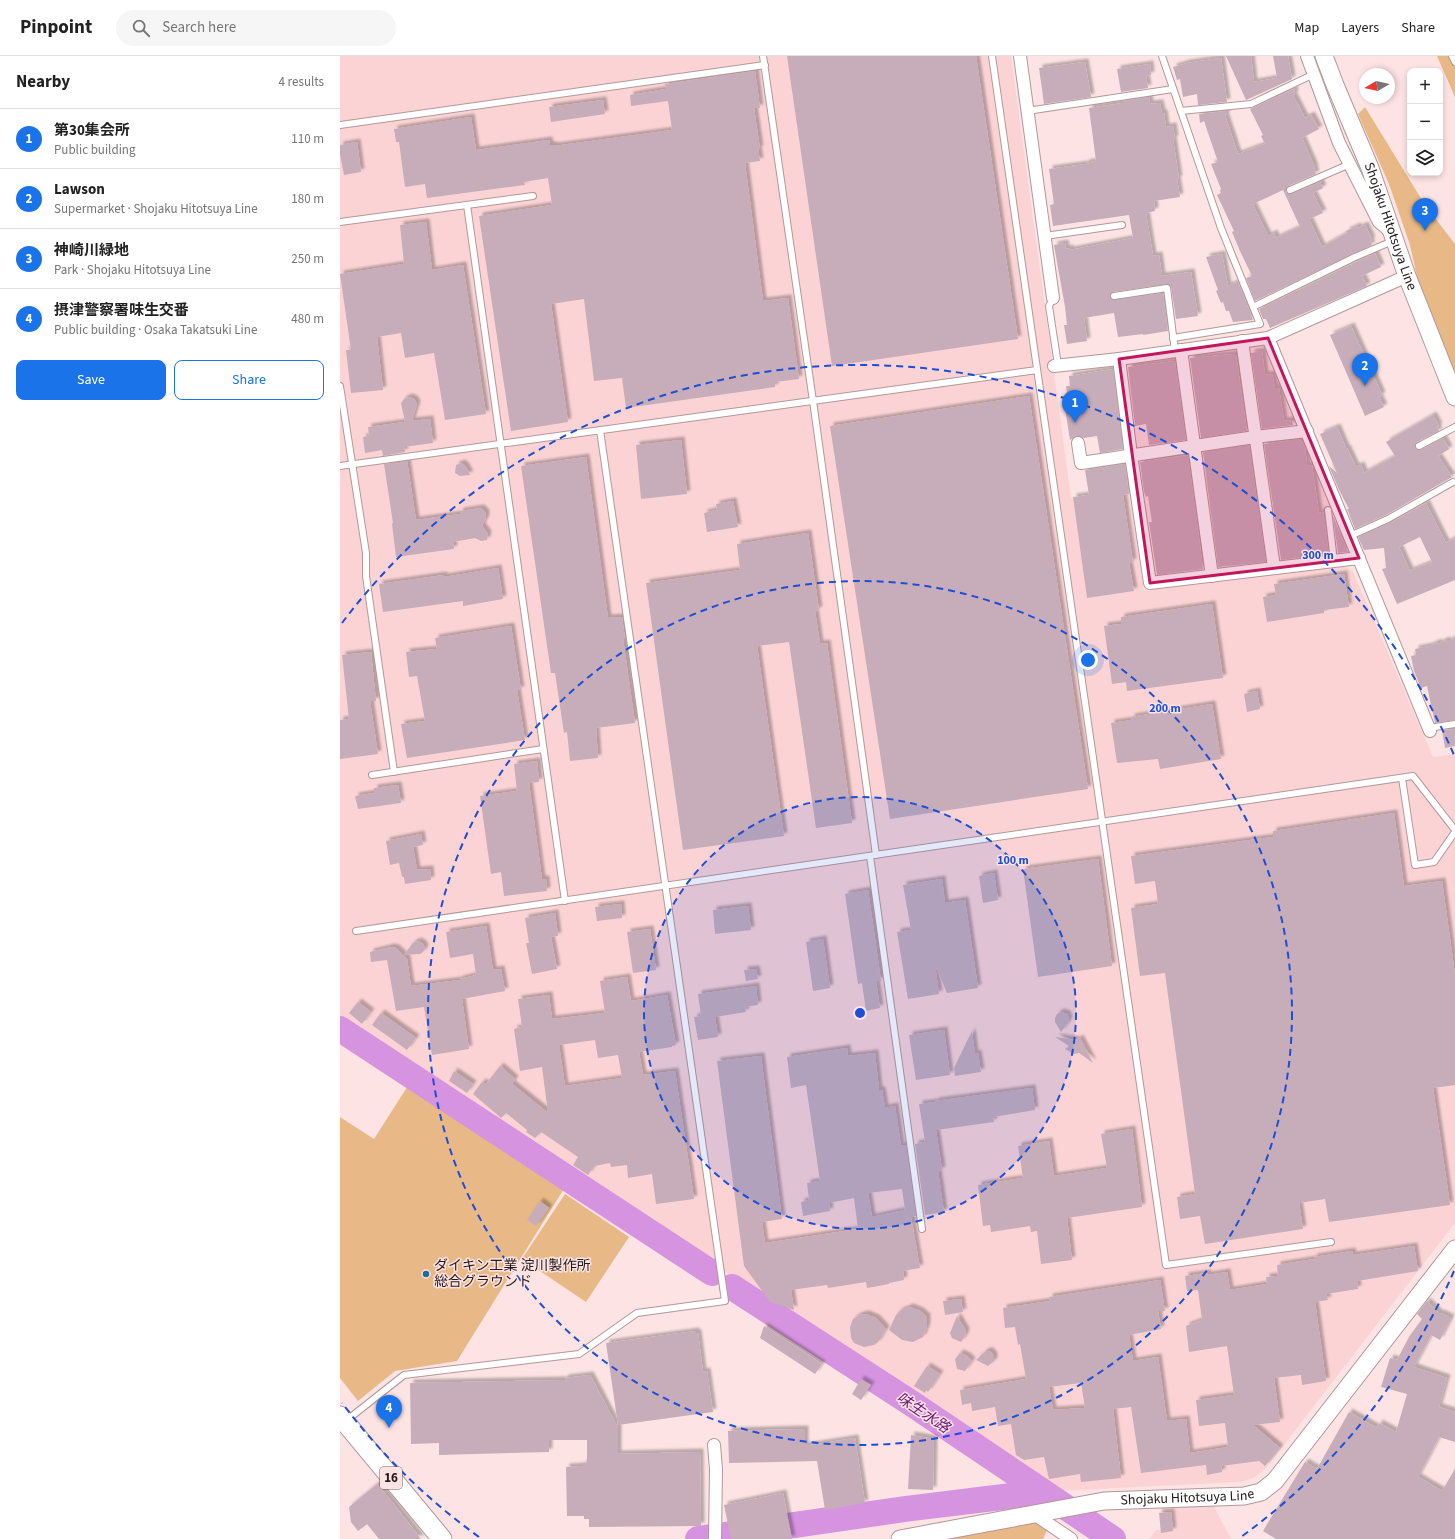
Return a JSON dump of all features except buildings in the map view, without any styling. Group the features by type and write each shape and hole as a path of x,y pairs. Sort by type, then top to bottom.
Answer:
{"main road":[{"name":"Shojaku Hitotsuya Line","path":"1324,56 1370,168 1407,276 1455,397"},
{"name":"Shojaku Hitotsuya Line","path":"900,1539 1082,1504 1104,1501 1244,1496 1252,1495 1268,1488 1455,1249"},
{"name":"16","path":"342,1419 442,1539"}],"street":[{"path":"1020,56 1053,298"},
{"path":"1307,56 1339,143 1379,222 1394,236"},
{"path":"1056,365 1268,338 1407,276"},
{"path":"1268,338 1430,730"},
{"path":"1242,341 1274,567"},
{"path":"1178,350 1212,576"},
{"path":"1119,358 1131,456 1150,583 1359,558"},
{"path":"1078,443 1081,463 1255,437 1307,431"},
{"path":"714,1445 716,1469 714,1535"},
{"path":"1034,1514 1071,1539"}],"lane":[{"path":"763,56 813,401 922,1228"},
{"path":"992,56 1166,1266 1331,1242"},
{"path":"1162,56 1221,228 1260,324 1173,338"},
{"path":"1452,56 1455,62"},
{"path":"340,125 764,65"},
{"path":"1181,111 1251,104 1314,74"},
{"path":"1027,111 1173,89"},
{"path":"1290,190 1350,164"},
{"path":"340,222 533,196"},
{"path":"467,205 565,901"},
{"path":"1045,236 1122,225"},
{"path":"1254,308 1394,236"},
{"path":"1114,296 1167,288 1173,338 1178,350"},
{"path":"1053,298 1049,306 1056,365"},
{"path":"340,466 1037,370"},
{"path":"340,386 366,552 366,576 394,772"},
{"path":"1419,446 1455,427"},
{"path":"342,1419 404,1375 579,1354 637,1313 725,1301 600,430"},
{"path":"1350,536 1388,519 1453,482"},
{"path":"1328,510 1334,560"},
{"path":"1430,730 1455,724"},
{"path":"372,776 543,749"},
{"path":"356,931 1413,776 1455,831 1434,862 1415,865 1402,778"}],"highlighted area":[{"path":"1268,338 1359,558 1150,583 1119,359"}],"shaded area":[{"path":"340,56 1011,56 1071,498 1129,489 1144,591 1344,565 1353,572 1433,757 1455,754 1455,1223 1267,1467 1254,1478 1240,1482 1055,1491 340,1016"},
{"path":"1437,56 1455,56 1455,97 1443,68"},
{"path":"1365,107 1425,205 1455,244 1455,376 1418,281 1410,245 1389,184 1358,114"},
{"name":"ダイキン工業 淀川製作所 総合グラウンド","path":"411,1081 565,1187 457,1361 395,1371 358,1401 340,1378 340,1117 374,1139"},
{"path":"565,1194 629,1237 586,1302 522,1259"},
{"path":"1213,1505 1231,1539 1149,1539 1156,1530 1160,1530 1161,1506"},
{"path":"1034,1522 1047,1530 1043,1539 939,1539"}],"waterway":[{"path":"340,1029 712,1273"},
{"name":"味生水路","path":"732,1287 911,1403 1113,1539"},
{"path":"698,1539 905,1509 1043,1492"}],"place":[{"name":"神崎川緑地","path":"1425,231"},
{"name":"Lawson","path":"1365,386"},
{"name":"第30集会所","path":"1075,423"},
{"name":"ダイキン工業 淀川製作所 総合グラウンド","path":"426,1274"},
{"name":"摂津警察署味生交番","path":"389,1428"}]}
